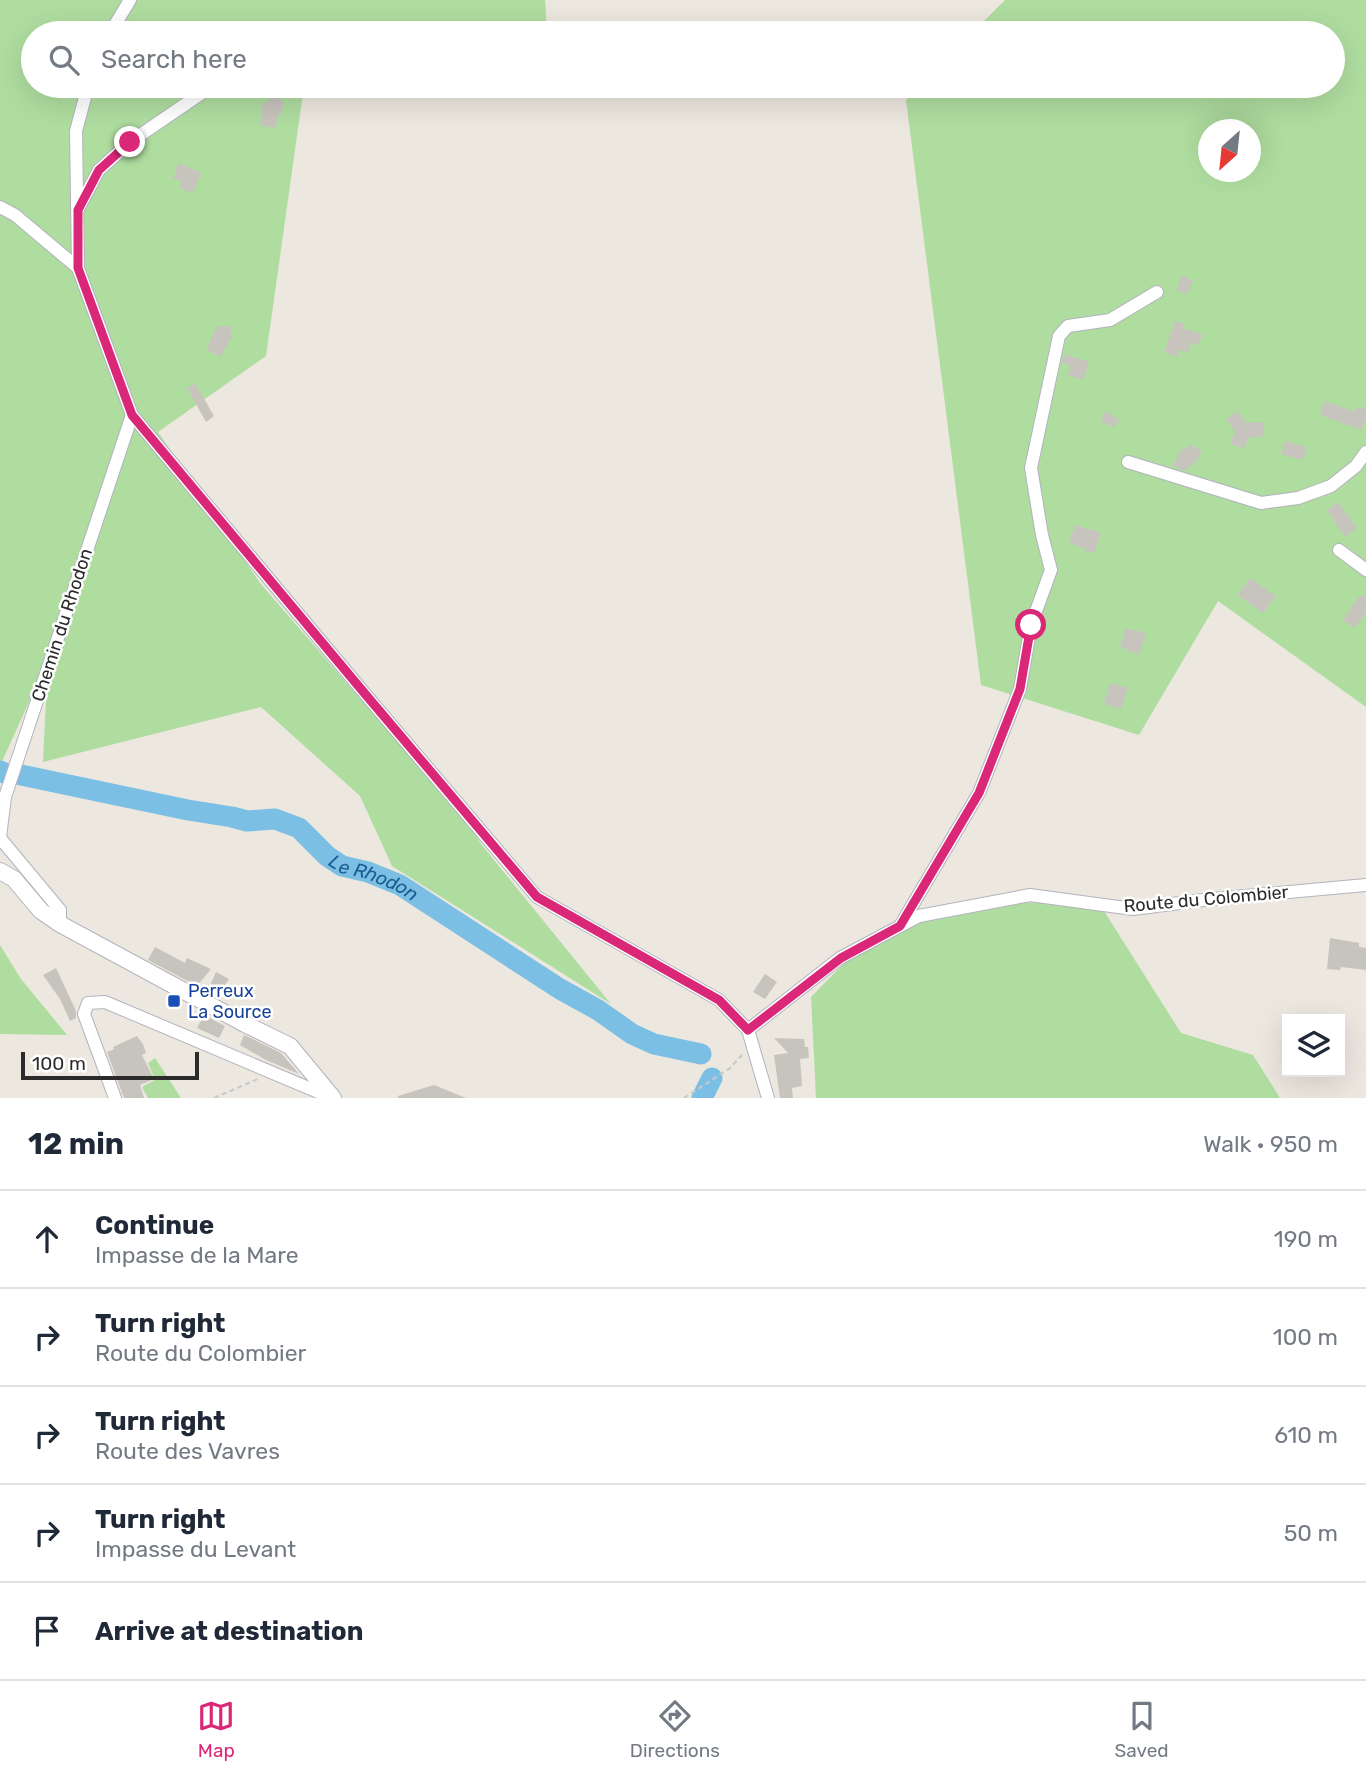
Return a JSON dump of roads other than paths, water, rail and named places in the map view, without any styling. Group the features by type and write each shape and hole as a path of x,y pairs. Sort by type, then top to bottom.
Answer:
{"main road":[{"path":"0,871 13,879 41,911 60,924 290,1046 333,1098"}],"street":[{"path":"117,21 130,0"},
{"path":"85,98 76,131 78,268 132,415 537,897 719,1000 748,1030 768,1098"},
{"path":"78,210 99,170 130,142 194,98"},
{"path":"0,207 15,215 78,268"},
{"path":"900,926 979,793 1020,689 1031,625 1051,570 1041,535 1031,468 1059,336 1068,326 1110,320 1157,292"},
{"name":"Chemin du Rhodon","path":"0,837 5,797 132,415"},
{"path":"1128,462 1261,503 1297,498 1331,486 1356,466 1366,452"},
{"path":"1339,550 1366,570"},
{"path":"0,837 60,910 60,924"},
{"name":"Route du Colombier","path":"748,1030 841,958 919,916 1030,895 1133,909 1366,885"},
{"path":"115,1098 84,1014 88,1003 105,1002 333,1098"}],"waterway":[{"name":"Le Rhodon","path":"0,771 4,773"},
{"name":"Le Rhodon","path":"21,775 247,821 275,819 299,828 327,856 342,866 368,872 400,885 632,1034 654,1044 701,1054"},
{"name":"Le Rhodon","path":"702,1098 712,1078"}],"place":[{"name":"Perreux La Source","path":"174,1001"}]}
